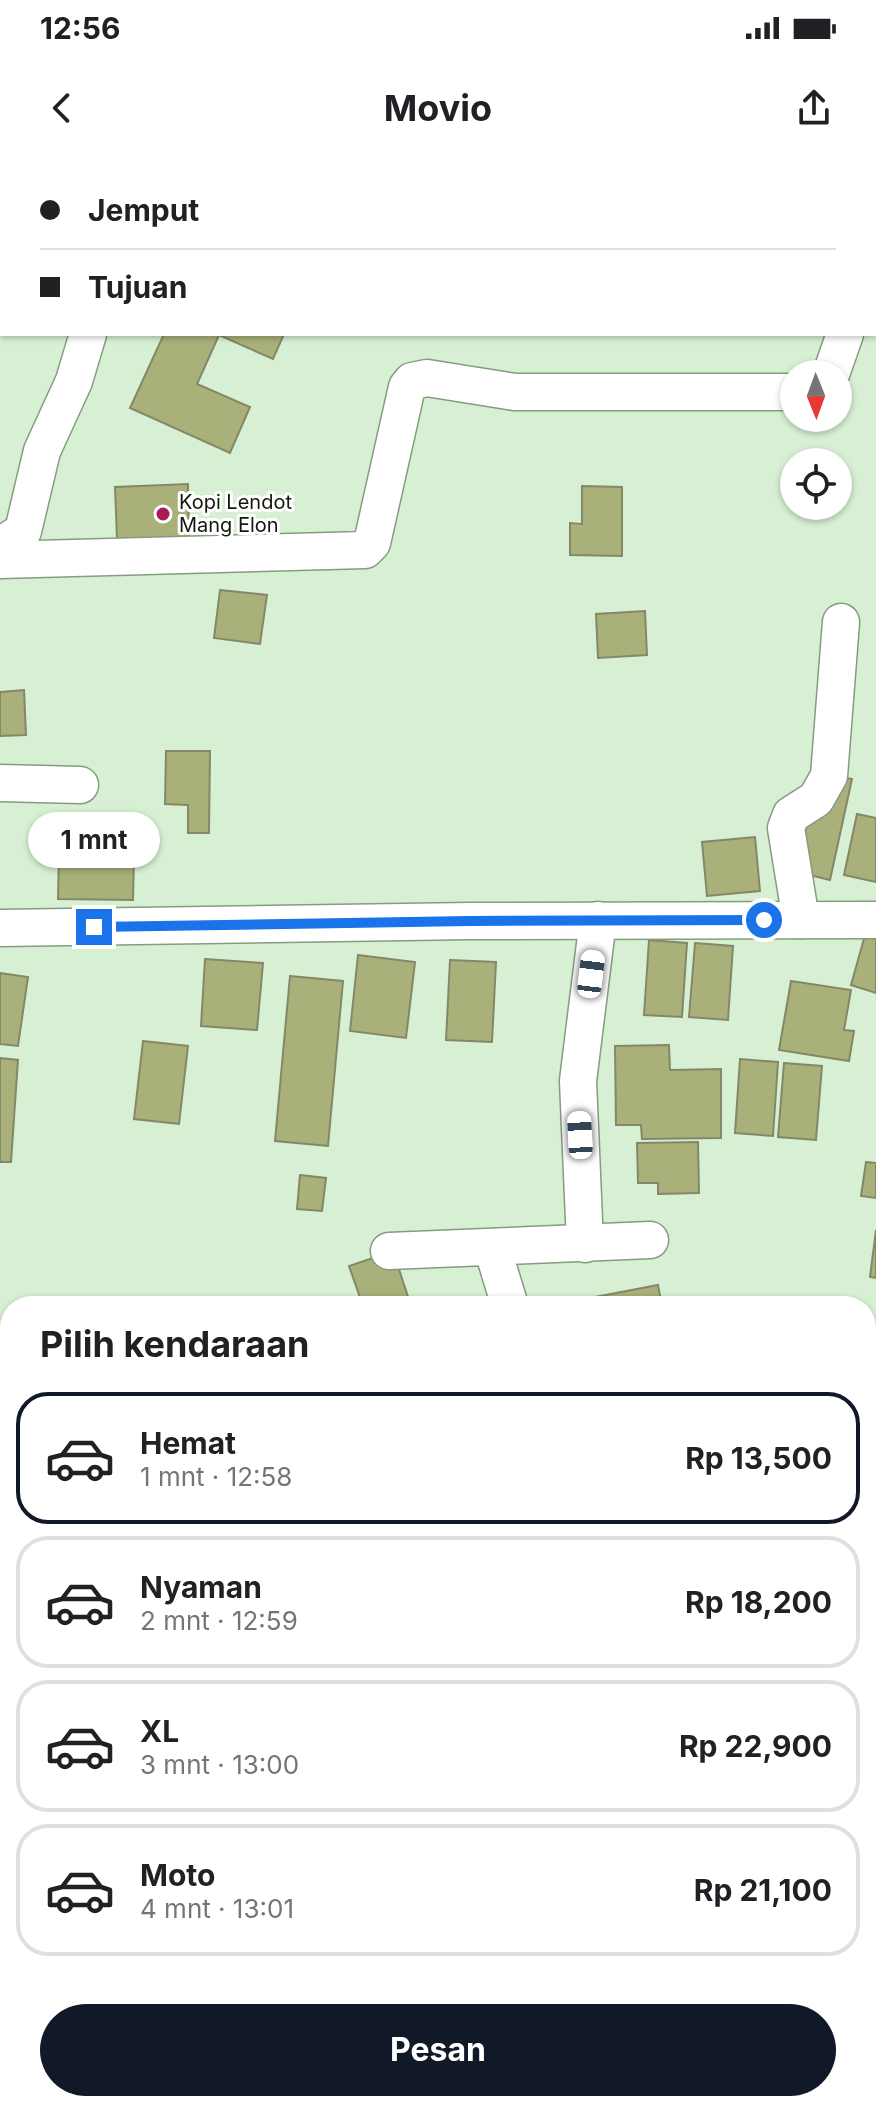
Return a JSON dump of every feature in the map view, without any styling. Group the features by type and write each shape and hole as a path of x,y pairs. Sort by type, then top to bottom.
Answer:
{"street":[{"path":"0,546 23,531 42,451 74,381 87,336"},
{"path":"836,360 844,336"},
{"path":"0,560 365,550 372,543 407,387 412,381 427,378 515,392 780,392"},
{"path":"801,920 786,828 791,815 816,799 829,776 841,622"},
{"path":"0,783 80,785"},
{"path":"0,928 598,920 876,920"},
{"path":"585,1244 578,1081 598,920"},
{"path":"389,1251 650,1240"},
{"path":"492,1247 507,1296"}],"building":[{"path":"163,336 219,336 197,384 250,407 230,453 130,408"},
{"path":"221,336 283,336 273,359"},
{"path":"188,484 189,537 117,539 115,487"},
{"path":"582,486 622,487 622,556 570,555 570,523 582,524"},
{"path":"220,590 267,595 260,644 214,638"},
{"path":"645,611 647,655 598,658 596,614"},
{"path":"24,690 26,735 0,736 0,692"},
{"path":"166,751 210,751 209,833 188,833 188,805 165,804"},
{"path":"835,776 852,779 830,880 801,873 805,810 826,814"},
{"path":"857,814 876,818 876,882 844,875"},
{"path":"755,837 760,891 707,896 702,842"},
{"path":"59,854 134,856 133,900 58,899"},
{"path":"865,935 876,939 876,993 851,985"},
{"path":"649,940 687,943 682,1017 644,1015"},
{"path":"695,943 733,946 728,1020 689,1017"},
{"path":"358,955 415,962 406,1038 350,1031"},
{"path":"205,959 263,963 257,1030 201,1026"},
{"path":"450,960 496,962 492,1042 446,1040"},
{"path":"0,973 28,977 18,1046 0,1044"},
{"path":"290,976 343,981 328,1146 275,1141"},
{"path":"791,981 851,990 844,1030 854,1031 849,1061 779,1050"},
{"path":"143,1041 188,1046 179,1124 134,1119"},
{"path":"669,1045 670,1070 721,1069 721,1138 642,1139 641,1125 616,1125 615,1046"},
{"path":"0,1058 18,1060 11,1162 0,1162"},
{"path":"740,1059 778,1062 773,1136 735,1133"},
{"path":"784,1063 822,1066 816,1140 778,1137"},
{"path":"698,1142 699,1193 658,1194 658,1183 638,1183 637,1143"},
{"path":"866,1162 876,1163 876,1198 861,1196"},
{"path":"300,1175 326,1178 322,1211 297,1209"},
{"path":"876,1230 876,1278 870,1277"},
{"path":"393,1251 408,1296 360,1296 349,1266"},
{"path":"658,1285 660,1296 600,1296"}],"place":[{"name":"Kopi Lendot Mang Elon","path":"163,514"}],"route":[{"path":"94,927 764,920"}]}
